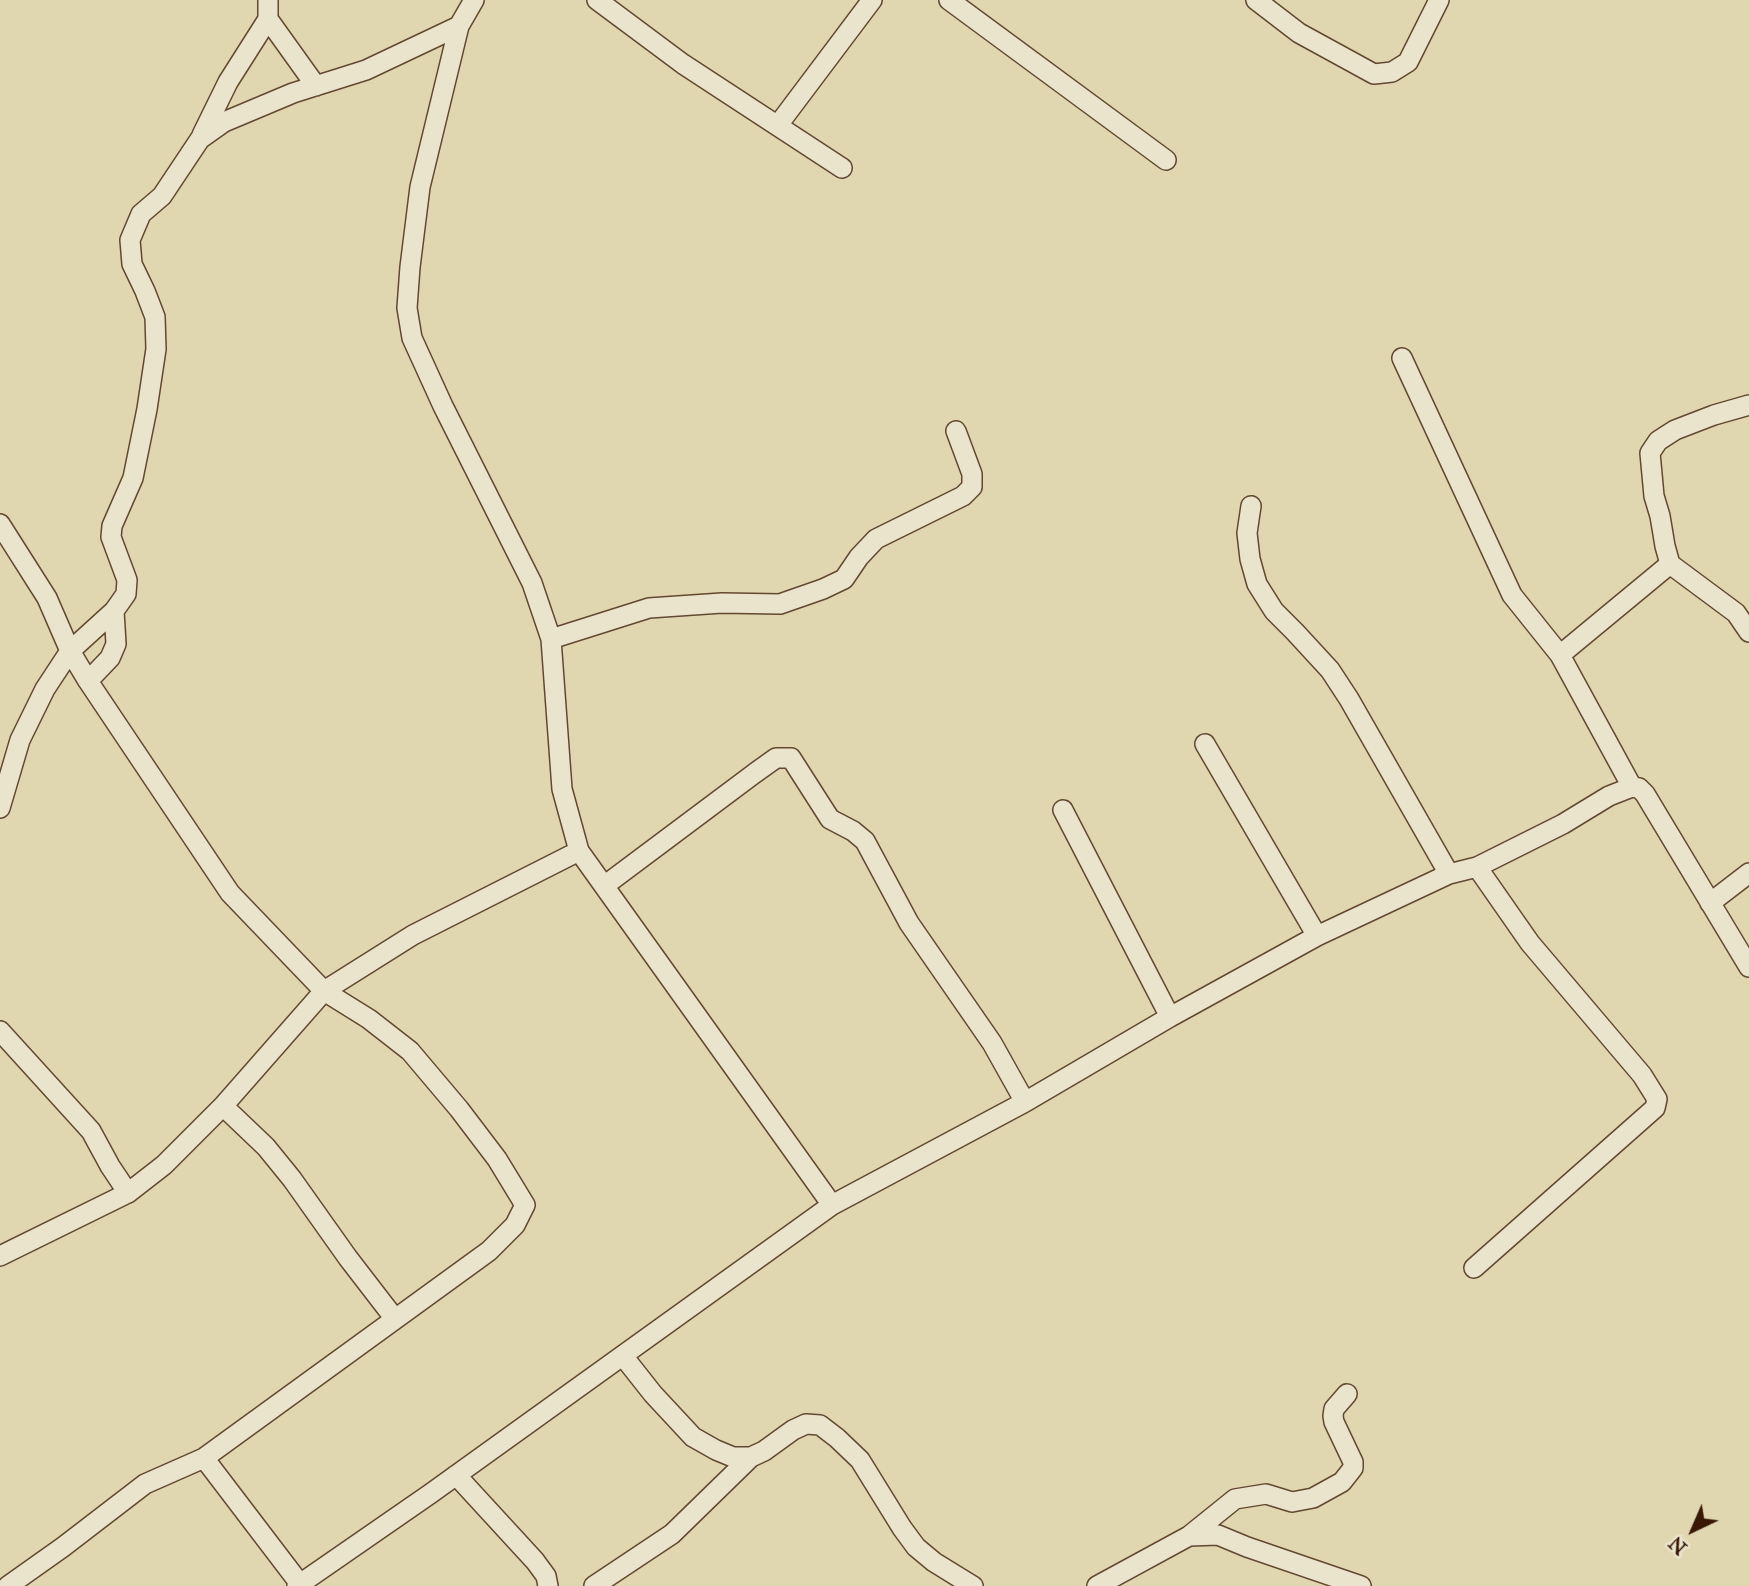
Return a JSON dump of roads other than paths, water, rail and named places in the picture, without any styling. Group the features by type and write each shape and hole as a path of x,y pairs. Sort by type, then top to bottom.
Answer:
{"street":[{"path":"474,0 459,26 420,187 407,308 412,338 532,583 551,639 562,789 579,851 832,1205"},
{"path":"597,0 682,64 842,169"},
{"path":"778,125 872,0"},
{"path":"949,0 1166,160"},
{"path":"1256,0 1299,33 1374,74 1392,72 1408,62 1439,0"},
{"path":"0,808 20,740 45,690 69,651 114,611 126,594 127,580 111,537 112,526 133,478 156,349 155,317 132,264 130,240 141,214 162,196 200,139 268,9 316,86"},
{"path":"200,139 224,122 293,93 366,70 459,26"},
{"path":"1402,358 1512,595 1560,655 1632,787"},
{"path":"1749,405 1675,430 1658,440 1650,453 1654,496 1670,564 1736,613 1749,632"},
{"path":"551,639 649,608 722,603 780,604 823,590 844,579 876,539 963,496 972,487 972,474 957,431"},
{"path":"1251,506 1247,533 1257,584 1274,611 1329,670 1349,699 1449,874"},
{"path":"0,524 47,598 69,651 230,893 324,991 369,1018 410,1051 498,1159 525,1205 515,1225 489,1251 204,1458 145,1485 8,1586"},
{"path":"1560,655 1670,564"},
{"path":"88,681 110,658 116,644 114,611"},
{"path":"1205,744 1317,936"},
{"path":"604,886 776,758 791,758 830,819 865,841 909,923 992,1044 1026,1102"},
{"path":"204,1458 299,1585 832,1205 1026,1102 1170,1017 1317,936 1449,874 1477,867 1563,824 1609,796 1632,787 1639,788 1645,794 1749,967"},
{"path":"1063,810 1170,1017"},
{"path":"0,1256 128,1193 164,1165 223,1106 324,991 413,935 579,851"},
{"path":"1474,1268 1654,1108 1657,1100 1642,1075 1530,943 1477,867"},
{"path":"1710,903 1749,873"},
{"path":"0,1031 91,1131 128,1193"},
{"path":"223,1106 265,1147 292,1179 395,1320"},
{"path":"622,1356 693,1437 733,1457 751,1457"},
{"path":"1097,1586 1189,1536 1235,1499 1266,1494 1292,1502 1313,1498 1342,1482 1353,1468 1353,1462 1333,1416 1334,1409 1347,1394"},
{"path":"594,1586 671,1534 751,1457 806,1424 820,1424 860,1460 916,1547 934,1562 973,1586"},
{"path":"456,1475 535,1561 546,1576 548,1586"},
{"path":"1189,1536 1218,1535 1361,1586"}]}
